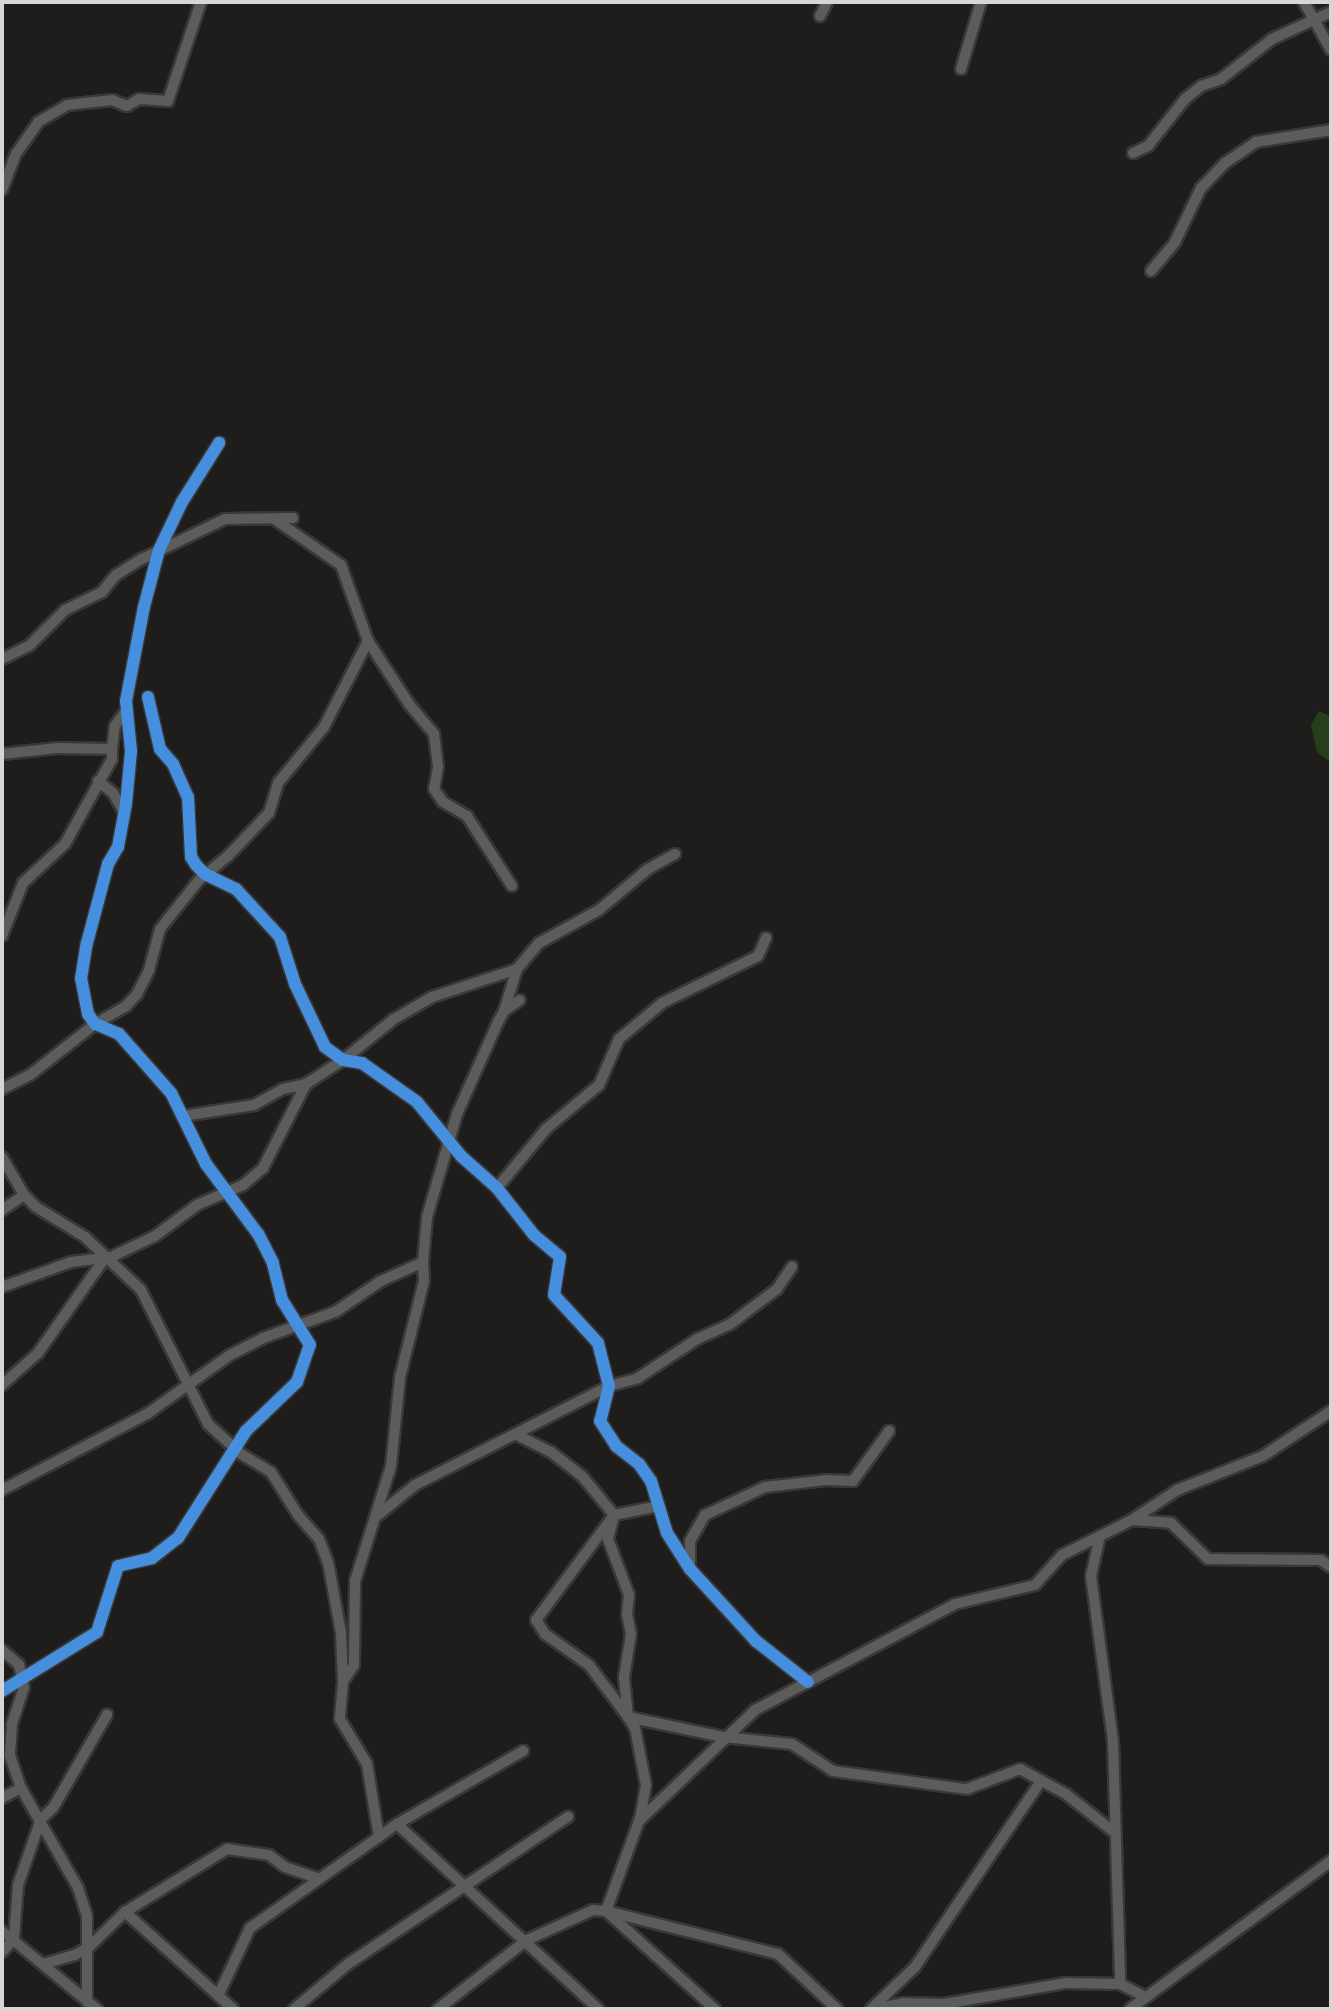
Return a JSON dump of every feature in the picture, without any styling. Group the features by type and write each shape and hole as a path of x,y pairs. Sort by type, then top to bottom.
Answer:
{"street":[{"path":"2,190 16,154 38,122 67,105 112,100 127,106 139,99 168,101 201,2"},
{"path":"820,16 827,2"},
{"path":"961,69 981,2"},
{"path":"1304,2 1331,50"},
{"path":"1133,153 1148,146 1185,99 1201,86 1221,79 1272,39 1331,12"},
{"path":"1151,271 1175,242 1201,188 1225,163 1256,142 1331,130"},
{"path":"2,1691 97,1632 118,1566 152,1558 178,1538 246,1431 297,1382 310,1345 282,1300 273,1263 258,1234 206,1164 165,1083 112,1028 95,1024 88,1014 81,979 87,943 108,864 118,847 124,812 131,751 126,711 144,607 159,550 182,502 219,443"},
{"path":"2,659 29,646 65,610 102,592 116,575 159,550 225,519 293,518"},
{"path":"274,519 341,565 368,641 409,704 434,734 438,767 434,789 443,802 467,816 512,886"},
{"path":"2,1089 30,1075 95,1024 126,1006 137,994 149,970 160,929 205,874 269,813 278,783 324,727 368,641"},
{"path":"148,697 160,749 173,764 188,797 191,857 205,874 236,889 280,937 311,1024 325,1047 343,1060 362,1063 399,1088 450,1139 461,1156 497,1188 534,1235 560,1257 554,1295 598,1343 609,1386 600,1421 616,1446 639,1464 651,1481 667,1533 690,1569 756,1641 808,1682"},
{"path":"2,936 23,883 65,844 112,759 117,736 115,726 126,711"},
{"path":"2,754 58,748 112,749"},
{"path":"98,781 113,793 124,812"},
{"path":"343,1682 354,1665 355,1581 362,1550 378,1515 391,1466 391,1436 406,1343 424,1281 427,1217 457,1114 504,1011 517,969 539,943 599,910 648,869 675,854"},
{"path":"497,1188 546,1129 599,1085 619,1039 662,1003 758,956 766,938"},
{"path":"183,1116 254,1105 283,1089 306,1084 343,1060 394,1019 432,997 517,969"},
{"path":"504,1011 520,1000"},
{"path":"2,1287 59,1265 105,1258 155,1236 186,1212 243,1185 263,1168 306,1084"},
{"path":"2,1157 24,1195 48,1217 85,1237 146,1297 190,1387 192,1398 208,1424 235,1449 271,1472 325,1551 341,1633 343,1682 340,1719 367,1764 379,1837"},
{"path":"2,1210 24,1195"},
{"path":"2,1385 38,1353 105,1258"},
{"path":"2,1490 100,1441 190,1387 212,1365 263,1338 335,1312 381,1281 423,1262"},
{"path":"378,1515 415,1485 609,1386 638,1378 697,1339 729,1325 777,1289 792,1267"},
{"path":"639,1821 723,1737 755,1710 955,1604 1035,1585 1062,1555 1132,1520 1177,1490 1263,1456 1331,1411"},
{"path":"690,1569 690,1541 705,1515 765,1487 826,1480 853,1481 889,1431"},
{"path":"515,1434 551,1452 582,1476 614,1515"},
{"path":"606,1911 639,1821 646,1785 635,1728 589,1665 545,1634 536,1620 614,1515 659,1506"},
{"path":"614,1515 608,1539 629,1595 627,1614 631,1634 624,1677 628,1717"},
{"path":"1132,1520 1171,1523 1208,1559 1321,1560 1331,1567"},
{"path":"1100,1536 1091,1576 1113,1741 1120,1984"},
{"path":"2,1650 19,1665 22,1681 12,1725 10,1756 21,1788 78,1888 87,1916 92,2006"},
{"path":"2,1952 14,1939 18,1885 41,1819 60,1797 107,1715"},
{"path":"628,1717 723,1737 792,1744 833,1771 967,1789 1020,1769 1066,1794 1114,1832"},
{"path":"219,1994 250,1928 397,1824 523,1751"},
{"path":"872,2009 915,1967 1041,1781"},
{"path":"2,1798 21,1788"},
{"path":"294,2009 348,1964 568,1817"},
{"path":"397,1824 527,1940 595,2008"},
{"path":"43,1964 75,1955 89,1947 125,1912 227,1849 269,1855 285,1867 319,1879"},
{"path":"1130,2009 1331,1861"},
{"path":"438,2009 527,1940 593,1910 778,1954 837,2009"},
{"path":"606,1911 715,2009"},
{"path":"125,1912 182,1967 219,1994 233,2009"},
{"path":"2,1931 92,2006"},
{"path":"872,2009 903,2003 945,2006 1029,1987 1120,1984 1146,1997"}],"green space":[{"path":"1319,711 1331,717 1331,763 1317,752 1311,725"}],"cycle path":[{"path":"2,1691 97,1632 118,1566 152,1558 178,1538 246,1431 297,1382 310,1345 282,1300 273,1263 258,1234 206,1164 171,1093 119,1034 95,1024 88,1014 81,979 87,943 108,864 118,847 126,804 131,751 126,701 144,607 159,550 182,502 219,443"},
{"path":"148,697 160,749 173,764 188,797 191,857 196,865 205,874 236,889 280,937 295,984 325,1047 343,1060 362,1063 417,1102 461,1156 497,1188 534,1235 560,1257 554,1295 598,1343 609,1386 600,1421 616,1446 639,1464 651,1481 667,1533 690,1569 756,1641 808,1682"}]}
